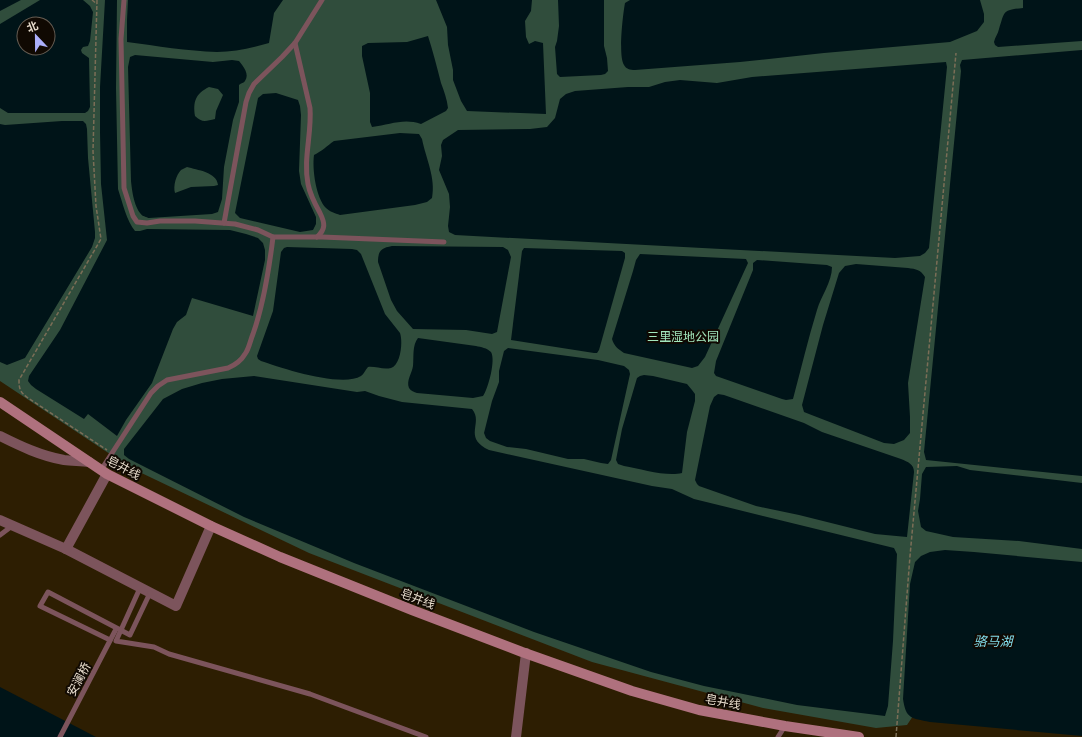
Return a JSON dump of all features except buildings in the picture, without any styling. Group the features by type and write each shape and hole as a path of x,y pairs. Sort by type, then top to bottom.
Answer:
{"street":[{"name":"皂井线","path":"0,402 104,472 212,526 288,560 412,610 632,691 669,702 699,710 785,726 859,737"},
{"path":"0,436 46,456 64,460 89,462"},
{"path":"66,549 104,472"},
{"path":"0,520 66,549 176,606 212,526"},
{"path":"516,737 526,653"}],"lane":[{"path":"124,0 121,39 124,188 133,216 137,222 194,221 235,224 258,230 273,237 317,237 444,242"},
{"path":"224,223 246,102 249,93 254,84 282,58 295,43 322,0"},
{"path":"295,43 310,108 306,170 308,185 313,201 323,220 324,226 323,232 317,237"},
{"path":"104,472 112,453 151,393 158,386 167,380 228,368 241,360 246,353 258,318 267,279 273,237"},
{"path":"0,535 12,526"},
{"path":"140,588 116,641 154,647 169,654 310,694 426,737"},
{"path":"110,640 40,606 48,592 130,635 150,593"},
{"name":"安澜桥","path":"60,737 115,631"},
{"path":"778,737 785,726"}],"path":[{"path":"92,0 97,4"},
{"path":"97,0 93,150 96,206 101,239 19,380 19,388 21,393 28,398 112,453"},
{"path":"896,737 910,563 956,53"}],"green space":[{"name":"三里湿地公园","path":"0,0 1082,0 1082,574 917,710 907,725 876,728 763,708 592,662 309,553 131,468 0,381"}],"water":[{"path":"0,0 21,0 0,11"},
{"path":"40,0 83,0 90,6 93,12 90,41 88,46 83,47 81,50 82,53 89,58 90,107 88,111 85,113 8,113 0,108 0,24"},
{"path":"105,0 117,0 116,88 118,189 132,227 135,231 147,229 230,230 258,238 263,243 265,250 265,260 253,316 192,298 186,315 177,322 173,329 152,383 126,420 117,436 88,414 84,419 36,389 28,381 29,376 60,330 107,240 101,184 100,132 100,87"},
{"path":"128,0 283,0 274,13 269,43 256,47 217,52 127,42"},
{"path":"436,0 532,0 531,11 525,21 526,37 529,44 535,41 543,43 546,114 467,111 461,101 453,80 447,27"},
{"path":"558,0 604,0 604,46 608,71 605,74 560,77 557,74 555,47 559,26"},
{"path":"630,0 980,0 984,14 984,22 977,31 950,42 740,62 633,70 628,69 625,66 621,53 625,3"},
{"path":"1023,0 1082,0 1082,41 998,47 995,45 994,40 1005,12 1023,8"},
{"path":"428,36 448,108 446,111 421,124 414,122 402,122 372,127 370,122 370,93 362,56 362,46 368,43 407,42"},
{"path":"1082,50 1082,476 926,460 924,452 961,71 960,65 962,60"},
{"path":"135,55 213,62 232,60 239,61 244,68 247,76 245,82 239,85 239,102 233,120 224,167 222,199 218,212 212,214 149,218 143,216 137,209 131,181 128,67 130,57","holes":["209,87 218,89 223,95 216,111 215,119 202,121 195,116 194,107 198,96","187,167 210,174 217,181 218,185 191,187 175,193 176,178 181,170"]},
{"path":"946,62 947,67 929,248 920,256 895,258 455,235 449,232 449,194 439,170 442,156 441,145 443,140 458,130 530,129 547,127 555,118 560,99 566,94 575,91 649,87 665,82 680,80 717,83 752,77"},
{"path":"276,93 298,100 300,106 299,171 301,184 316,217 316,224 313,230 300,232 240,218 235,213 258,98 263,94"},
{"path":"83,121 86,124 95,238 92,247 25,358 7,365 0,362 0,124 5,125"},
{"path":"400,133 419,134 422,139 432,176 432,198 427,202 415,205 340,215 326,208 317,191 314,155 334,141"},
{"path":"392,246 503,247 508,250 511,257 497,332 492,334 466,330 413,329 397,311 391,300 378,262 381,251"},
{"path":"287,247 352,249 357,250 361,254 385,314 400,333 401,341 399,358 394,366 391,368 368,367 361,376 352,379 340,380 311,376 258,359 257,356 273,311 281,252"},
{"path":"524,248 622,251 625,253 625,258 597,353 511,340 522,251"},
{"path":"640,254 746,259 748,263 705,357 698,366 692,368 624,353 614,344 612,339 636,260"},
{"path":"757,260 827,265 832,267 832,273 814,321 793,399 782,399 716,376 714,373 716,361 753,270 753,263"},
{"path":"856,264 908,268 920,271 925,277 908,383 910,433 904,440 894,444 884,443 804,412 802,405 823,325 839,273 845,266"},
{"path":"418,338 476,346 491,352 493,361 492,368 483,396 473,398 417,393 411,390 408,383 413,366 414,348"},
{"path":"508,348 598,360 624,366 629,370 630,374 611,460 608,464 584,459 568,459 526,449 507,447 486,438 484,433 492,401 499,382 499,371 504,351"},
{"path":"644,375 687,384 695,394 695,401 687,432 682,473 669,474 646,471 618,464 616,460 622,429 637,378"},
{"path":"254,376 357,392 365,391 402,402 472,409 476,419 475,435 477,440 481,445 489,450 652,486 672,489 694,499 894,548 897,554 893,641 888,706 885,716 797,705 704,686 651,672 534,632 354,563 244,517 129,459 124,455 124,449 163,399 182,389 202,383 222,379"},
{"path":"718,394 804,423 822,432 901,459 910,464 913,467 914,472 907,537 875,534 756,506 699,486 695,480 710,406 714,397"},
{"path":"957,466 970,470 1082,483 1082,549 1019,541 953,537 926,531 921,527 918,511 922,474 926,467"},
{"name":"骆马湖","path":"945,550 1082,562 1082,736 930,722 914,718 908,714 904,706 903,699 910,584 915,562 921,556 930,552"},
{"path":"0,687 96,737 0,737"}]}
